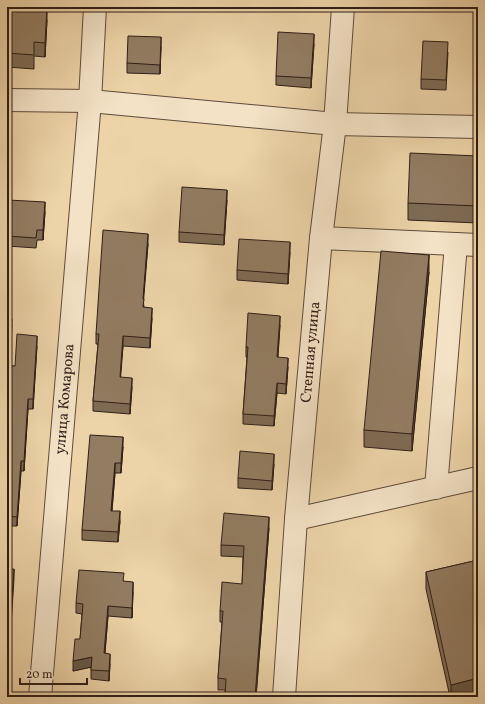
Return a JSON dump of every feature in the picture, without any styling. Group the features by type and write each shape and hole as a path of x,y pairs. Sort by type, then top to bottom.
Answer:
{"street":[{"name":"улица Комарова","path":"40,697 90,101 95,7"},
{"name":"Степная улица","path":"284,697 296,519 321,238 335,124 342,7"},
{"path":"7,100 90,101 335,124 478,127"},
{"path":"321,238 478,245"},
{"path":"436,488 456,244"},
{"path":"296,519 478,478"}],"building":[{"path":"7,7 47,7 45,43 34,42 34,55 7,53"},
{"path":"278,32 314,34 311,78 276,76"},
{"path":"128,36 161,37 160,65 127,63"},
{"path":"423,41 448,42 446,80 421,79"},
{"path":"410,153 478,156 478,206 408,203"},
{"path":"182,187 227,190 224,235 179,232"},
{"path":"8,200 45,202 43,230 37,230 36,238 7,236"},
{"path":"103,230 148,234 143,307 152,308 150,338 123,336 120,377 132,378 130,404 93,401 99,334 96,334"},
{"path":"239,239 290,242 288,274 237,270"},
{"path":"381,251 429,255 412,434 364,430"},
{"path":"248,313 280,316 277,357 288,358 286,384 277,383 274,416 243,414 248,347 246,347"},
{"path":"7,319 12,319 11,336 7,336"},
{"path":"17,334 37,336 33,399 28,399 24,461 21,461 17,517 7,516 7,366 15,366"},
{"path":"90,435 123,437 121,463 115,463 111,511 120,511 118,532 82,530"},
{"path":"240,451 274,454 272,481 238,478"},
{"path":"224,513 269,517 255,697 225,697 226,679 218,678 223,611 220,611 222,582 242,584 244,546 221,545"},
{"path":"478,560 478,678 451,685 426,572"},
{"path":"7,569 14,569 7,677"},
{"path":"79,570 124,573 123,581 133,582 132,608 108,606 104,653 110,654 109,671 91,670 92,657 73,661 75,639 80,639 83,604 76,603"}]}
